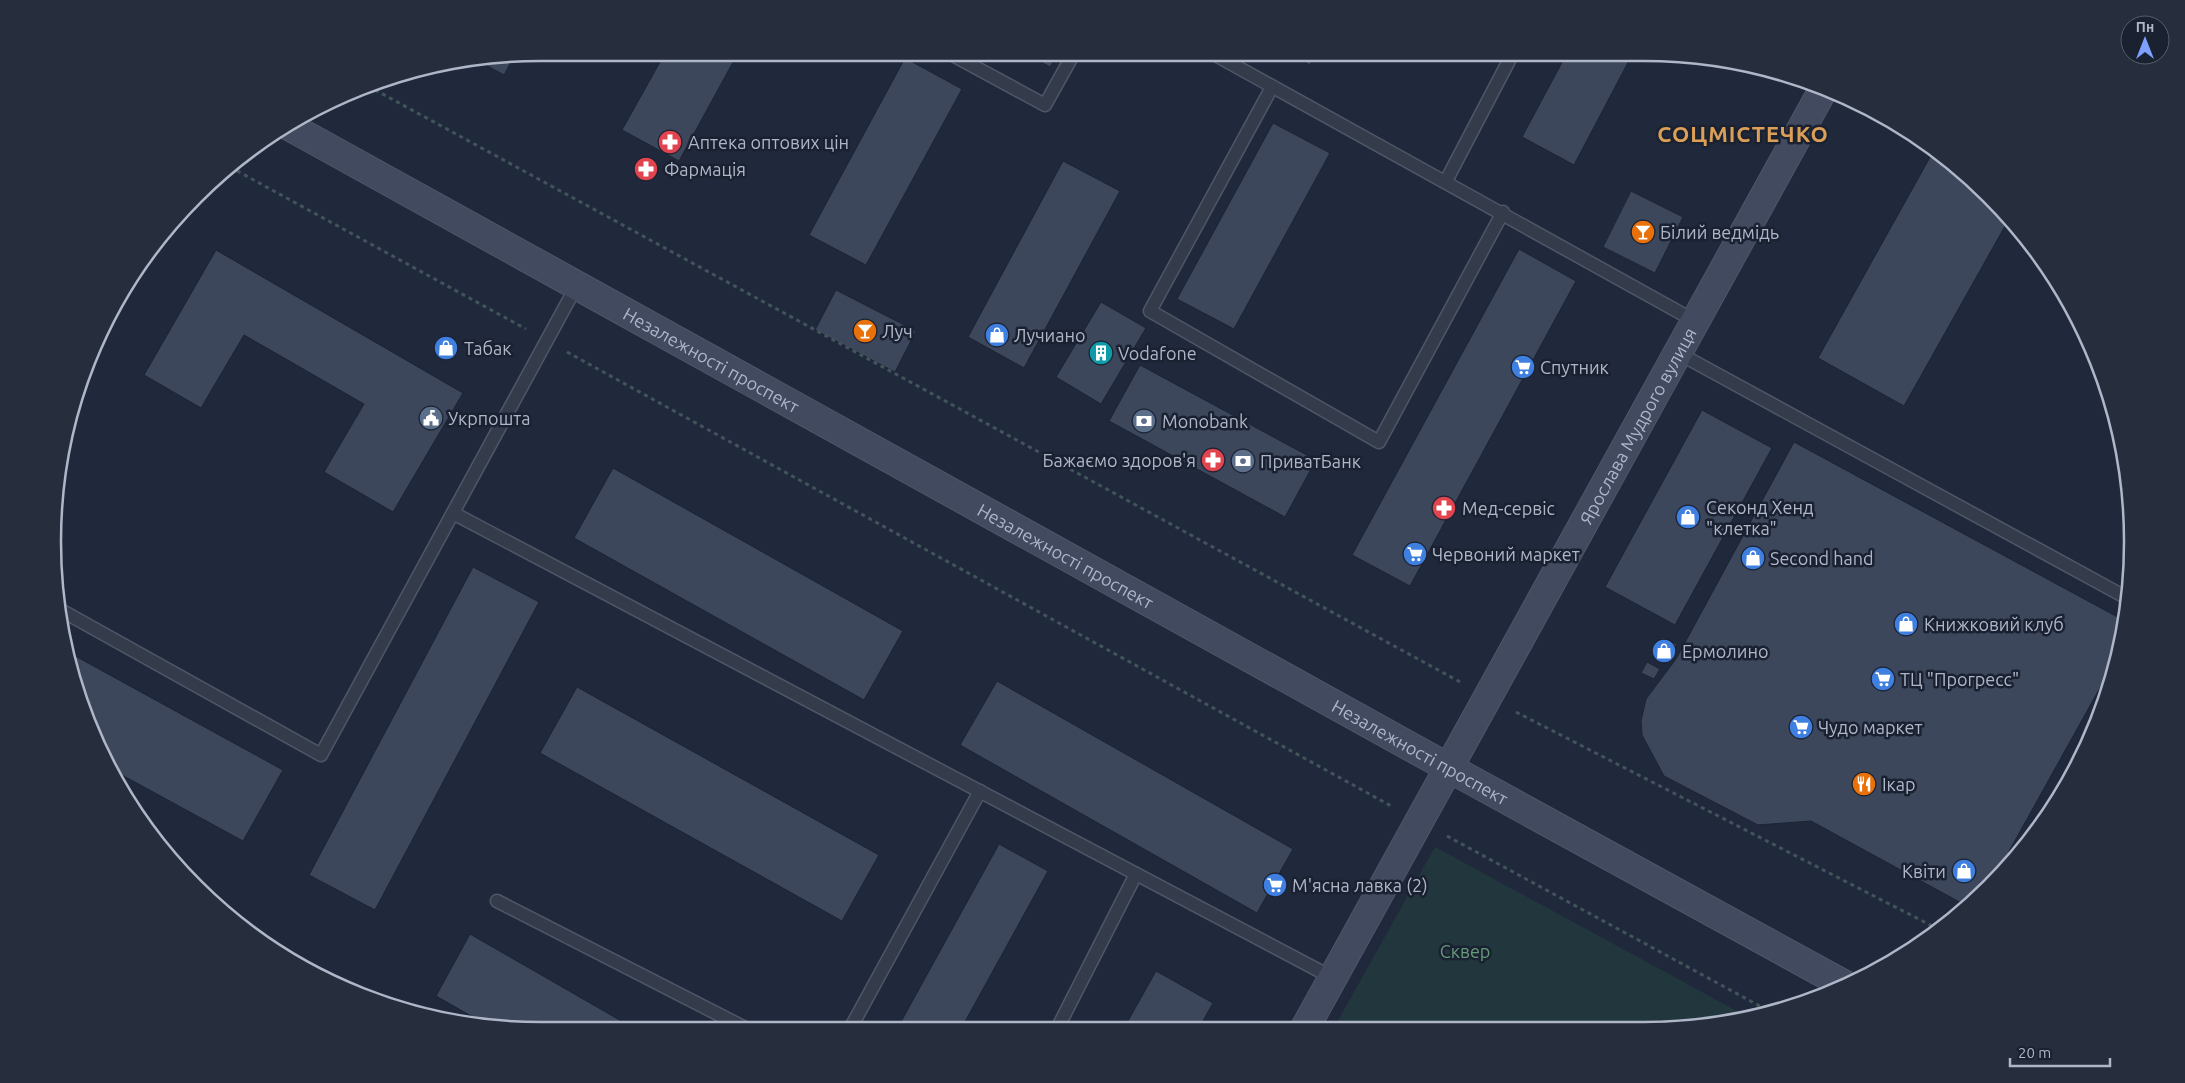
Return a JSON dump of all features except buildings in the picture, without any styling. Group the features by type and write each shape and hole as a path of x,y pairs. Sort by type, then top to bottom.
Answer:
{"street":[{"name":"Ярослава Мудрого вулиця","path":"1308,1022 1820,95"},
{"name":"Незалежності проспект","path":"295,130 1837,981"}],"lane":[{"path":"965,61 1044,105 1069,61"},
{"path":"1227,61 1503,212 1695,321"},
{"path":"1446,181 1508,61"},
{"path":"1272,87 1150,311 1380,442 1503,212"},
{"path":"66,613 321,755 577,285"},
{"path":"1678,353 2121,595"},
{"path":"453,513 1333,978"},
{"path":"854,1022 980,791"},
{"path":"1061,1022 1136,874"},
{"path":"497,901 733,1022"}],"path":[{"path":"377,91 1488,698 1932,926"},
{"path":"236,171 1419,821 1761,1007"}],"green space":[{"name":"Сквер","path":"1435,847 1739,1012 1706,1018 1644,1022 1337,1022"}],"place":[{"name":"Аптека оптових цін","path":"670,142"},
{"name":"Фармація","path":"646,169"},
{"name":"Білий ведмідь","path":"1643,232"},
{"name":"Луч","path":"865,331"},
{"name":"Лучиано","path":"997,335"},
{"name":"Табак","path":"446,348"},
{"name":"Vodafone","path":"1101,353"},
{"name":"Спутник","path":"1523,367"},
{"name":"Укрпошта","path":"431,418"},
{"name":"Monobank","path":"1144,421"},
{"name":"Бажаємо здоров'я","path":"1213,460"},
{"name":"ПриватБанк","path":"1243,461"},
{"name":"Мед-сервіс","path":"1444,508"},
{"name":"Секонд Хенд \"клетка\"","path":"1688,517"},
{"name":"Червоний маркет","path":"1415,554"},
{"name":"Second hand","path":"1753,558"},
{"name":"Книжковий клуб","path":"1906,624"},
{"name":"Ермолино","path":"1664,651"},
{"name":"ТЦ \"Прогресс\"","path":"1883,679"},
{"name":"Чудо маркет","path":"1801,727"},
{"name":"Ікар","path":"1864,784"},
{"name":"Квіти","path":"1964,871"},
{"name":"М'ясна лавка (2)","path":"1275,885"}],"district":[{"name":"СОЦМІСТЕЧКО","path":"1743,133"}]}
